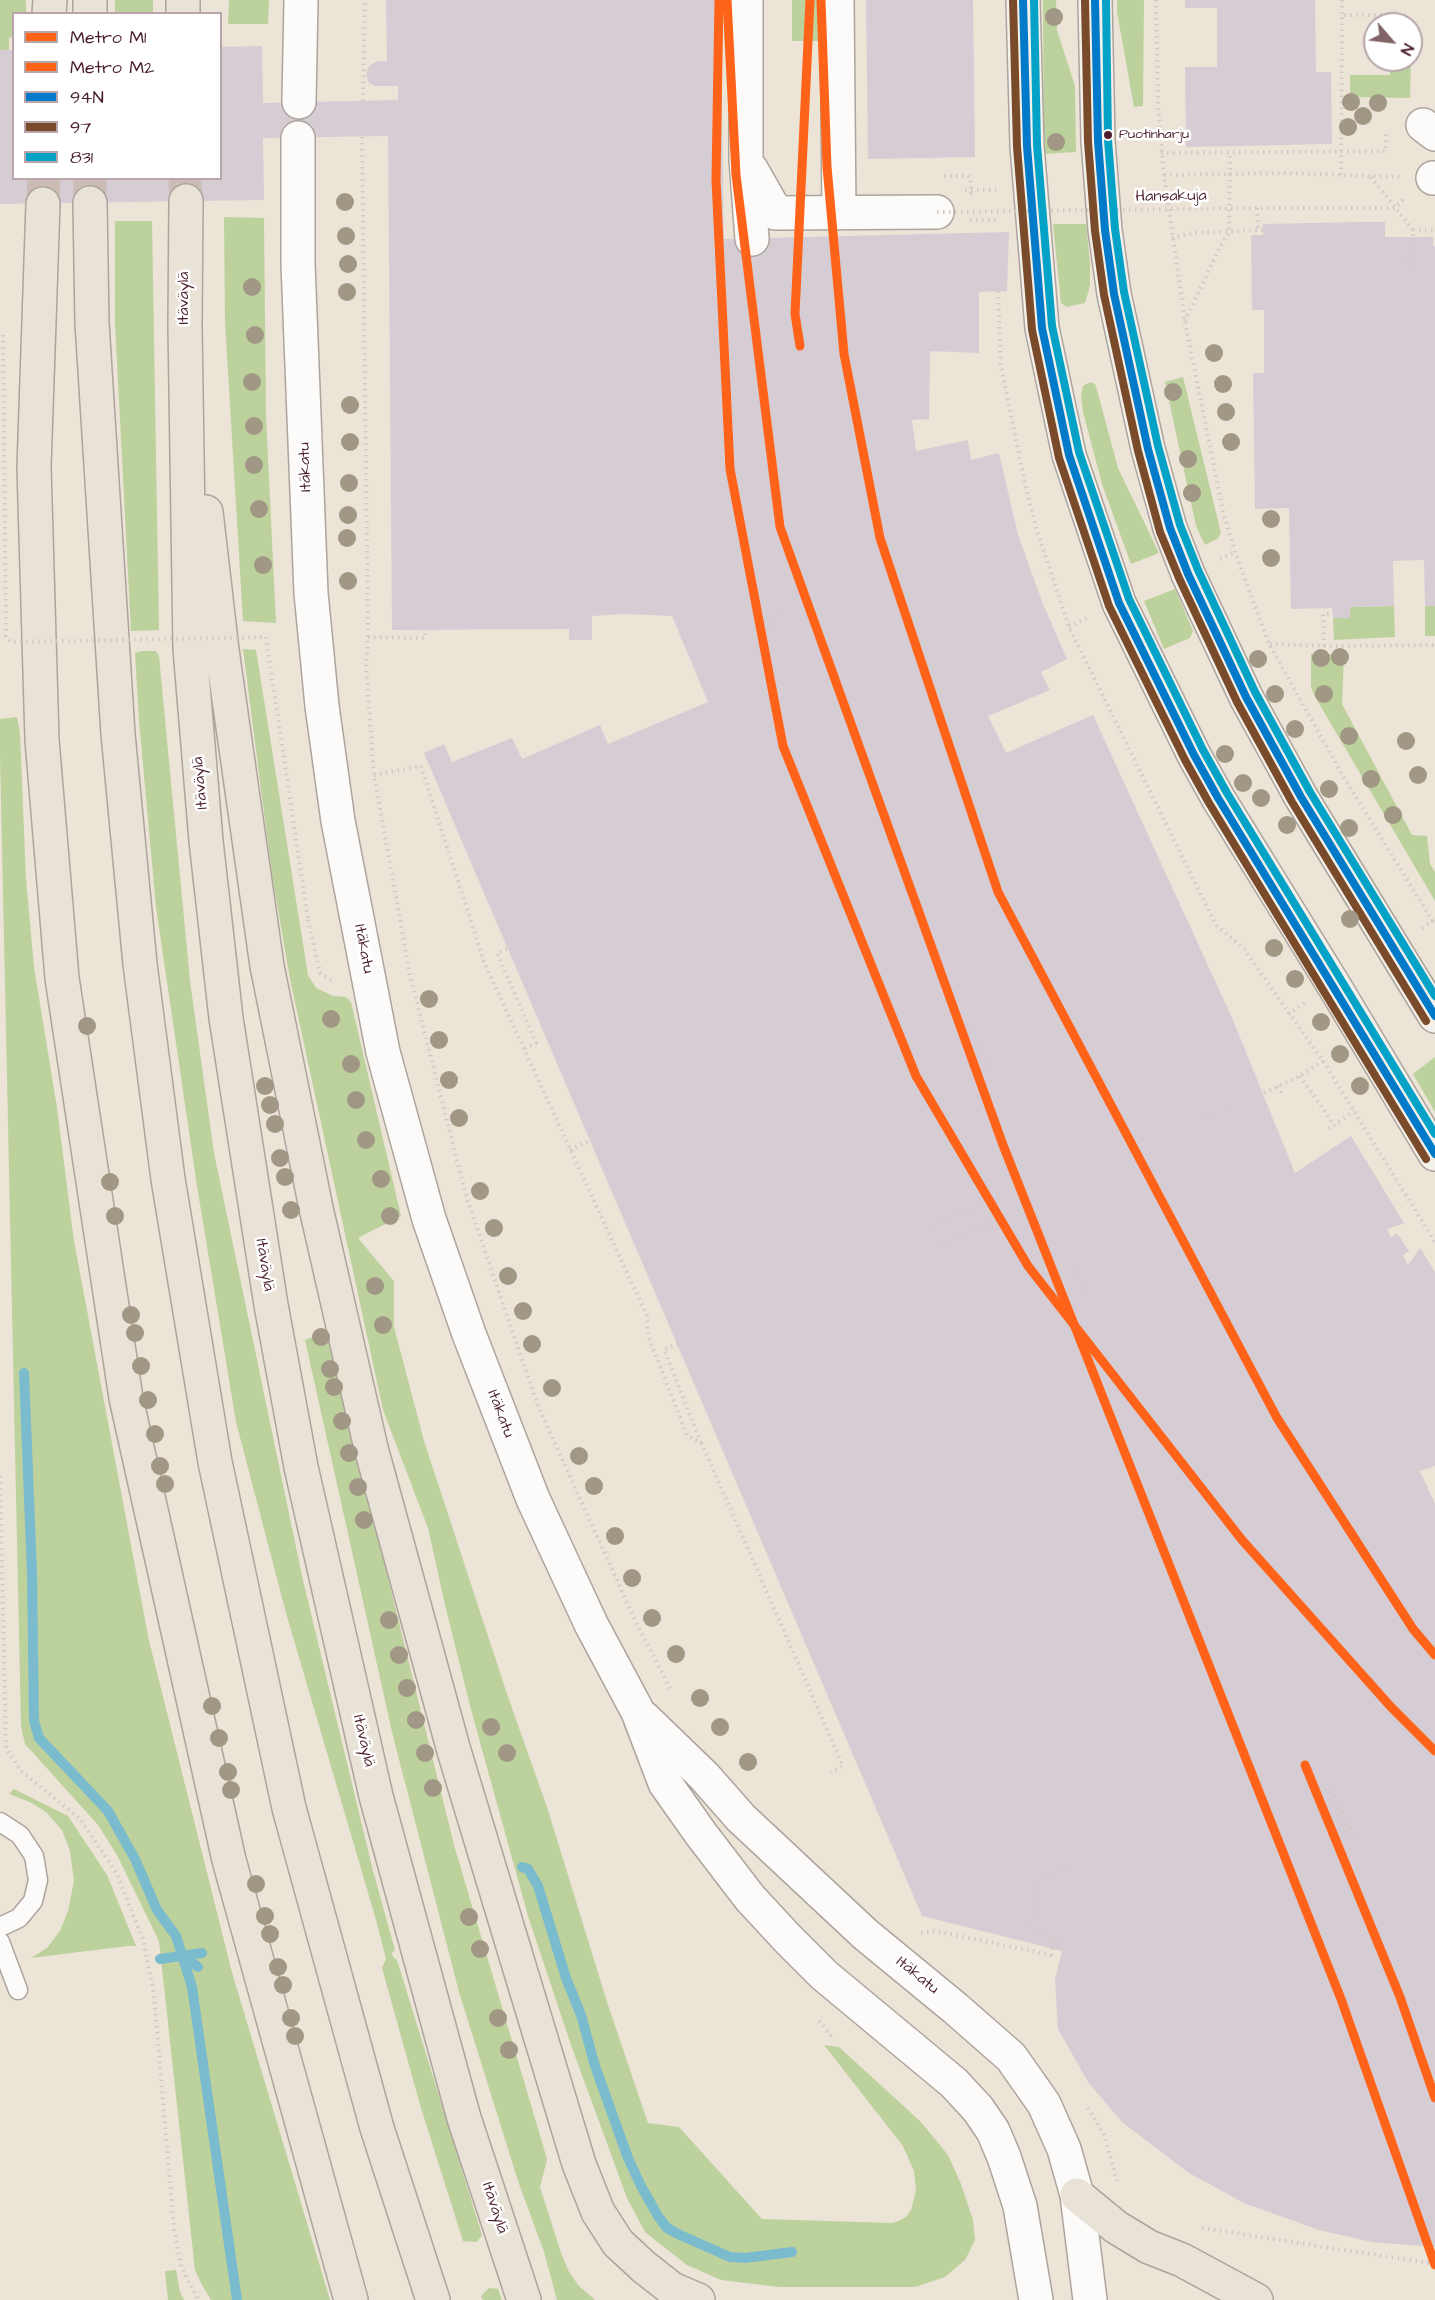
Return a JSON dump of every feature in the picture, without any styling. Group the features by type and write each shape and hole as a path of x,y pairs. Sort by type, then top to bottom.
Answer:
{"highway":[{"name":"Itäväylä","path":"186,201 185,325 190,649 206,841 226,1018 271,1305 301,1467 376,1796 464,2118 524,2300"},
{"path":"90,203 92,323 118,734 140,964 168,1179 215,1462 289,1808 377,2128 434,2300"},
{"path":"43,204 34,467 42,740 62,978 126,1398 229,1860 351,2300"},
{"path":"185,325 222,650 267,966 316,1208 371,1448 454,1751 579,2164 590,2193 598,2211 618,2242 672,2289 698,2300"},
{"path":"1077,2195 1116,2227 1144,2244 1182,2260 1256,2300"}],"main road":[{"path":"1023,0 1027,146 1042,328 1069,455 1119,603 1194,755 1218,798 1435,1154"},
{"path":"1095,0 1098,141 1109,262 1126,353 1148,449 1170,528 1188,574 1251,707 1301,797 1435,1016"}],"street":[{"path":"299,102 301,0"},
{"path":"746,0 735,159 769,230 839,213 943,197"},
{"path":"837,0 839,213"},
{"name":"Itäkatu","path":"298,138 298,264 311,593 317,657 338,821 383,1052 429,1219 469,1334 533,1498 586,1614 638,1712 665,1783 750,1898 788,1940 824,1975 954,2083 978,2109 993,2132 1004,2157 1020,2206 1036,2300"},
{"name":"Itäkatu","path":"638,1712 704,1776 741,1818 865,1934 1011,2057 1044,2104 1064,2149 1077,2195 1090,2300"}],"lane":[{"path":"0,1822 20,1835 34,1857 38,1880 33,1901 19,1918 0,1927"},
{"path":"0,1942 18,1990"}],"path":[{"path":"363,101 365,0"},
{"path":"1156,0 1161,153 1172,238 1185,322 1223,511 1235,552 1269,644 1343,776 1434,922"},
{"path":"1341,175 1342,0"},
{"path":"1342,15 1363,15"},
{"path":"1161,153 1386,151 1386,123 1429,130"},
{"path":"362,136 368,637 366,666 374,775 410,975 465,1192 538,1406 636,1622 676,1699"},
{"path":"1185,322 1229,232 1230,154"},
{"path":"1164,175 1341,175 1423,178"},
{"path":"968,176 971,179 971,193 943,197 968,176"},
{"path":"1370,176 1413,231 1414,270"},
{"path":"943,197 997,190"},
{"name":"Hansakuja","path":"943,197 1259,208 1395,208"},
{"path":"1172,238 1193,232 1263,230 1258,227 1259,208"},
{"path":"1413,231 1435,231"},
{"path":"1402,261 1414,262"},
{"path":"3,334 6,636 11,642 266,637 308,920 320,973 339,985"},
{"path":"754,651 786,603"},
{"path":"1324,646 1323,614 1332,614"},
{"path":"368,637 425,638 425,630"},
{"path":"1269,644 1435,645"},
{"path":"374,775 421,766 484,962 647,1316 648,1336 687,1435 702,1444"},
{"path":"507,949 496,953 536,1043 524,1048"},
{"path":"973,1030 991,1071"},
{"path":"1264,1093 1300,1076 1323,1061"},
{"path":"1300,1076 1334,1125"},
{"path":"1278,1086 1283,1095"},
{"path":"1202,1120 1226,1109"},
{"path":"1329,1129 1354,1111"},
{"path":"570,1150 590,1140"},
{"path":"932,1227 988,1201"},
{"path":"940,1244 997,1220"},
{"path":"1071,1263 1088,1296"},
{"path":"678,1344 664,1349 702,1444 843,1767 831,1773"},
{"path":"0,1476 6,1748 21,1771 80,1819 116,1872 143,1939 154,1994 174,2229 181,2266 198,2300"},
{"path":"0,1749 6,1748"},
{"path":"1349,1835 1329,1790 1355,1845"},
{"path":"1066,1943 1030,1930 1038,1880 1069,1867"},
{"path":"926,1941 918,1934 935,1931 1051,1954 1055,1939"},
{"path":"1087,2107 1104,2135 1117,2183 1123,2189"},
{"path":"1198,2227 1435,2264"}],"green space":[{"path":"0,0 26,0 26,12 12,12 12,37 9,38 9,50 0,50"},
{"path":"115,0 153,0 153,12 115,12"},
{"path":"229,0 269,0 268,24 228,24"},
{"path":"792,0 832,0 832,41 792,41"},
{"path":"1043,0 1056,0 1057,30 1075,86 1076,152 1044,154"},
{"path":"1117,0 1144,0 1143,106 1134,107 1117,12"},
{"path":"1390,72 1411,72 1410,98 1350,97 1350,75 1390,75"},
{"path":"224,217 264,218 266,416 276,623 243,621 225,322"},
{"path":"115,221 152,221 159,630 131,631 115,324"},
{"path":"1053,224 1086,224 1090,286 1085,303 1067,307 1061,303"},
{"path":"1183,377 1221,533 1217,539 1205,545 1196,526 1165,382"},
{"path":"1090,382 1095,384 1097,390 1118,468 1159,553 1131,564 1102,484 1083,412 1081,396 1083,386"},
{"path":"1175,589 1193,631 1190,638 1164,649 1144,601"},
{"path":"1394,606 1395,637 1334,640 1333,618 1350,617 1350,607"},
{"path":"1425,606 1435,606 1435,636 1425,636"},
{"path":"243,649 256,650 308,975 316,988 333,996 346,997 351,1002 401,1216 358,1238 394,1281 394,1327 424,1441 508,1697 547,1807 607,2002 648,2123 679,2127 762,2219 892,2223 899,2221 911,2210 916,2190 914,2171 903,2146 824,2045 839,2047 921,2122 948,2155 973,2220 975,2240 965,2260 945,2277 915,2287 779,2287 721,2280 687,2265 645,2232 627,2198 571,2045 528,1916 470,1706 428,1528 383,1410 290,979 272,875"},
{"path":"156,651 159,656 190,981 214,1153 302,1576 373,1871 395,1950 392,1953 393,1957 397,1960 482,2235 477,2242 463,2241 421,2108 382,1968 386,1959 376,1920 286,1613 236,1422 197,1186 156,907 135,653"},
{"path":"1311,654 1344,655 1342,704 1412,835 1427,836 1430,864 1435,872 1435,901 1314,695 1311,687"},
{"path":"17,717 20,733 26,879 34,967 57,1108 74,1241 149,1641 231,1969 330,2300 211,2300 202,2285 195,2270 159,1941 117,1855 98,1825 25,1744 21,1726 0,754 0,719"},
{"path":"1435,1057 1435,1112 1413,1074"},
{"path":"327,1331 454,1845 547,2159 540,2187 569,2272 579,2286 595,2300 557,2300 544,2252 518,2181 459,1992 392,1732 305,1340"},
{"path":"14,1789 68,1816 107,1875 136,1946 31,1958 47,1948 60,1931 68,1911 74,1881 70,1851 62,1830 46,1812 32,1803 9,1794"},
{"path":"176,2270 180,2292 184,2300 168,2300 165,2271"},
{"path":"489,2288 498,2289 502,2300 483,2300 481,2296"}],"building":[{"path":"386,0 720,0 724,239 1009,232 1007,291 979,292 979,353 930,351 929,419 912,420 916,451 968,440 971,460 999,453 1018,535 1043,604 1067,659 1041,672 1050,690 988,716 1006,753 1093,715 1233,1020 1295,1173 1351,1136 1404,1223 1387,1229 1391,1238 1397,1233 1409,1251 1403,1255 1408,1265 1420,1248 1435,1272 1435,1466 1420,1471 1435,1504 1435,2247 1372,2242 1319,2230 1244,2203 1189,2173 1122,2122 1088,2082 1058,2029 1055,1979 1062,1951 922,1916 424,753 444,744 452,762 512,738 522,759 600,725 608,744 708,702 672,616 625,614 592,616 592,640 569,640 569,629 392,630 388,136 263,138 264,200 0,204 0,50 12,50 12,180 222,180 222,47 262,46 263,103 398,100 398,86 375,86 369,83 367,77 370,65 378,61 387,61"},
{"path":"866,0 973,0 975,157 868,159"},
{"path":"1185,0 1315,0 1316,72 1331,72 1332,144 1186,147 1185,67 1217,67 1217,8 1185,8"},
{"path":"1385,222 1385,237 1433,237 1433,246 1435,246 1435,606 1425,606 1424,560 1393,561 1394,606 1350,607 1350,618 1333,618 1332,608 1291,609 1289,508 1255,509 1253,373 1264,373 1264,310 1252,310 1251,235 1263,235 1263,224"}],"waterway":[{"path":"24,1373 32,1572 34,1721 39,1738 108,1811 135,1859 157,1910 176,1936 192,1987 237,2300"},
{"path":"522,1867 528,1869 538,1886 566,1978 581,2015 595,2066 628,2158 658,2216 667,2228 730,2257 745,2258 792,2252"},
{"path":"160,1959 202,1953"},
{"path":"182,1955 198,1967"}],"tunnel":[{"path":"43,204 44,180"},
{"path":"90,180 90,203"},
{"path":"185,180 186,201"}],"metro line":[{"name":"M2","path":"719,0 716,180 730,469 783,746 916,1076 1028,1266 1242,1540 1391,1707 1435,1751"},
{"name":"M1","path":"727,0 736,175 780,527 1003,1145 1341,1999 1435,2265"},
{"name":"M1","path":"800,346 795,314 810,0"},
{"name":"M2","path":"821,0 827,167 844,354 880,538 998,892 1277,1418 1413,1629 1435,1655"},
{"name":"M1","path":"1305,1765 1400,1997 1435,2098"}],"transit line":[{"name":"97","path":"1013,0 1017,147 1032,330 1059,458 1109,606 1185,760 1209,803 1426,1159"},
{"name":"94N","path":"1023,0 1027,146 1042,328 1069,455 1119,603 1194,755 1218,798 1435,1154"},
{"name":"831","path":"1034,0 1037,145 1052,326 1079,452 1129,599 1203,750 1227,793 1435,1134"},
{"name":"97","path":"1085,0 1088,142 1095,231 1104,295 1138,451 1160,532 1237,702 1292,802 1426,1021"},
{"name":"94N","path":"1095,0 1098,141 1105,230 1114,294 1148,449 1170,528 1188,574 1246,697 1301,797 1435,1016"},
{"name":"831","path":"1106,0 1108,140 1115,229 1124,292 1158,446 1180,525 1198,570 1255,692 1310,792 1435,996"}],"place":[{"name":"Puotinharju","path":"1108,135"}]}
